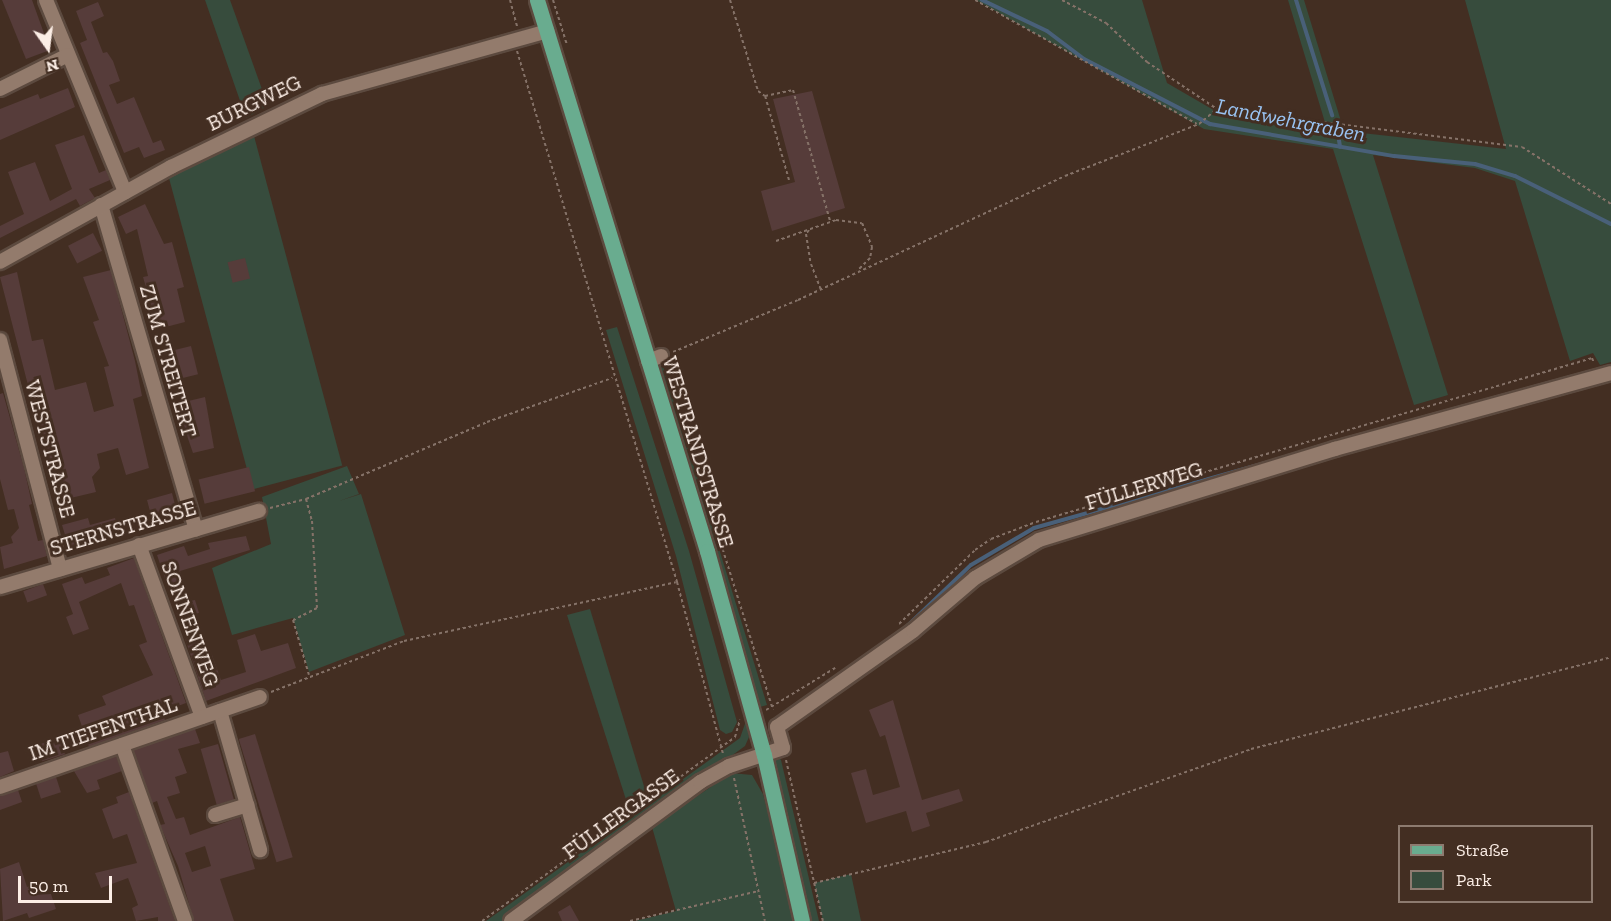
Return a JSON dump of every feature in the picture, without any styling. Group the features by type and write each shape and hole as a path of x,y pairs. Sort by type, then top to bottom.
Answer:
{"main road":[{"name":"WESTRANDSTRASSE","path":"537,0 655,359 764,755 802,921"}],"street":[{"path":"46,0 125,192"},
{"name":"BURGWEG","path":"0,262 125,192 322,94 547,31"},
{"path":"0,88 68,55"},
{"name":"ZUM STREITERT","path":"101,205 196,529"},
{"name":"WESTSTRASSE","path":"0,340 60,569"},
{"name":"FÜLLERWEG","path":"783,748 777,727 914,631 975,578 1039,540 1346,446 1611,373"},
{"name":"STERNSTRASSE","path":"0,586 259,511"},
{"name":"SONNENWEG","path":"140,545 202,717"},
{"name":"IM TIEFENTHAL","path":"0,787 260,697"},
{"path":"220,711 260,850"},
{"path":"122,745 185,921"},
{"path":"764,755 783,748"},
{"name":"FÜLLERGASSE","path":"511,921 700,782 729,766 764,755"},
{"path":"215,815 248,806"}],"path":[{"path":"510,0 517,39 612,378 677,582 720,748 729,766 765,921"},
{"path":"730,0 758,91 765,96 789,180"},
{"path":"975,0 1198,124"},
{"path":"1062,0 1106,23 1147,62 1217,109 1522,147 1611,204"},
{"path":"765,96 788,90 796,94 830,221"},
{"path":"655,359 821,290 1065,176 1198,124 1217,109"},
{"path":"776,240 830,221 850,220 866,228 872,252 862,268 850,276"},
{"path":"811,228 806,234 807,245 821,290"},
{"path":"259,511 306,499 487,422 612,378"},
{"path":"306,499 312,520 317,608 293,620 309,675"},
{"path":"962,563 966,567"},
{"path":"260,697 309,675 404,640 677,582"},
{"path":"814,883 986,842 1251,749 1611,657"},
{"path":"482,921 735,737 741,717"},
{"path":"783,748 823,921"},
{"path":"630,921 759,891"}],"green space":[{"path":"205,0 230,0 268,106 246,118"},
{"path":"976,0 1142,0 1167,83 1217,112 1327,129 1288,0 1304,0 1344,131 1506,149 1465,0 1611,0 1611,362 1600,365 1593,353 1570,361 1515,181 1475,168 1373,155 1448,395 1414,405 1333,149 1204,129"},
{"path":"254,136 342,465 252,489 164,160"},
{"path":"617,327 689,551 737,722 732,732 726,734 720,730 676,556 606,330"},
{"path":"663,366 767,705 760,707 658,368"},
{"path":"347,466 359,494 339,501 361,494 405,635 309,672 293,618 232,635 212,568 271,544 262,497"},
{"path":"590,609 647,796 629,809 567,615"},
{"path":"746,721 749,737 745,746 504,921 486,921 740,738"},
{"path":"778,757 781,760 819,921 810,921 774,763"},
{"path":"731,773 752,775 763,794 796,921 635,921 676,911 652,827"},
{"path":"851,874 861,921 823,921 814,883"}],"building":[{"path":"2,0 32,0 50,50 26,59"},
{"path":"98,2 104,16 91,22 103,53 107,52 113,61 120,81 109,85 117,104 134,97 153,143 161,140 165,150 144,158 139,147 124,153 80,43 87,40 76,11"},
{"path":"68,88 75,107 0,140 0,109 38,94 40,99"},
{"path":"812,91 845,208 772,231 761,191 795,182 773,99"},
{"path":"84,135 99,173 106,170 110,180 89,189 95,198 80,206 76,199 0,238 0,226 24,214 8,172 35,162 50,201 72,189 55,145"},
{"path":"145,204 164,244 172,242 184,287 177,289 185,322 158,329 143,277 148,276 137,229 126,234 118,217"},
{"path":"93,233 102,251 77,264 68,246"},
{"path":"245,258 250,278 233,283 228,262"},
{"path":"111,270 142,396 133,399 149,468 126,475 118,448 97,454 100,468 92,477 96,492 58,501 0,277 17,272 32,341 43,339 55,390 86,382 94,412 114,406 104,367 109,366 93,322 99,320 83,277"},
{"path":"191,346 198,374 175,380 168,352"},
{"path":"3,393 24,468 32,504 29,505 38,541 43,540 47,556 4,569 0,547 13,543 11,537 19,528 14,509 8,510 0,479 0,394"},
{"path":"205,397 214,448 193,453 176,404"},
{"path":"249,467 255,491 205,504 199,480"},
{"path":"172,493 178,516 159,521 157,513 151,515 147,500"},
{"path":"88,518 90,525 115,518 119,532 69,548 62,525"},
{"path":"246,536 250,550 180,571 190,601 195,600 199,613 194,614 208,656 212,655 221,680 246,672 237,640 255,634 261,651 288,643 296,668 206,701 157,555 184,546 188,556 210,549 208,543"},
{"path":"134,558 186,703 162,712 165,720 89,747 78,715 106,705 102,696 153,675 139,645 147,642 134,605 129,606 121,583 79,602 89,629 73,635 66,617 73,614 62,584 82,577 85,584 110,575 107,568"},
{"path":"43,584 47,595 27,602 23,591"},
{"path":"893,700 922,800 959,789 963,801 926,813 930,826 912,832 906,811 866,823 851,773 866,769 873,795 900,787 885,735 880,737 869,710"},
{"path":"195,729 200,743 178,749 187,773 175,777 180,793 167,797 176,819 184,817 190,835 240,817 255,869 220,879 234,921 194,921 178,866 160,825 165,824 157,801 152,803 133,750","holes":["205,846 211,866 192,872 185,853"]},
{"path":"255,734 293,857 276,862 239,739"},
{"path":"60,738 65,754 42,761 37,745"},
{"path":"218,744 234,800 217,805 201,749"},
{"path":"8,751 14,771 0,777 0,753"},
{"path":"116,756 122,771 97,780 100,789 87,793 74,771"},
{"path":"56,777 61,792 41,799 36,783"},
{"path":"18,790 22,802 0,810 0,796"},
{"path":"129,792 175,921 158,921 158,917 136,921 132,908 138,905 128,878 101,888 95,873 137,863 127,834 113,839 102,809 118,803 116,797"},
{"path":"19,862 27,887 31,885 34,895 51,894 56,909 29,918 27,913 3,921 0,869"},
{"path":"570,905 579,921 562,921 558,912"}],"waterway":[{"name":"Landwehrgraben","path":"982,0 1047,31 1084,59 1210,124 1394,156 1475,164 1515,176 1611,224"},
{"path":"1296,0 1332,115"},
{"path":"1338,134 1340,147"},
{"path":"900,633 971,565 1034,528 1611,366"}]}
